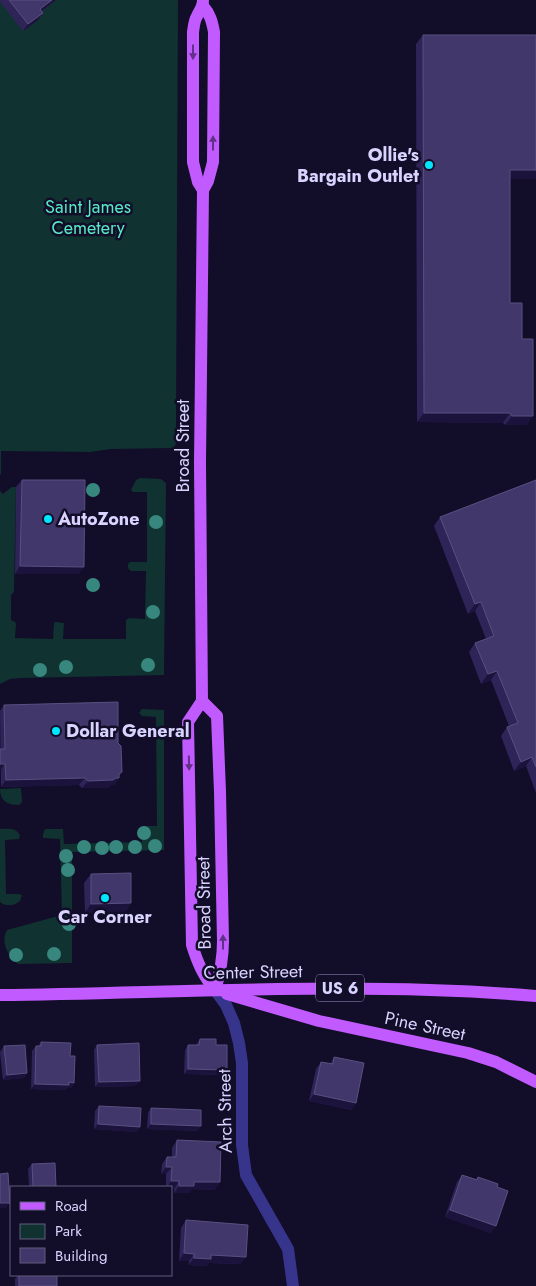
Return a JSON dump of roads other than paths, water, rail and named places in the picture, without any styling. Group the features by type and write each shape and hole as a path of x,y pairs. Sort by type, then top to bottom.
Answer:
{"main road":[{"name":"Broad Street","path":"203,3 197,15 193,32 193,162 195,173 203,190 200,446 202,701 188,722 192,945 204,976 216,990"},
{"name":"Broad Street","path":"203,3 213,22 214,41 213,162 208,181 203,190"},
{"name":"Broad Street","path":"202,701 217,716 223,945 221,968 216,990"},
{"name":"Center Street","path":"0,995 326,988 414,989 536,996"},
{"name":"Pine Street","path":"216,990 319,1021 468,1053 496,1062 536,1082"}],"street":[{"name":"Arch Street","path":"216,990 226,1004 234,1023 239,1043 242,1063 242,1145 246,1175 288,1249 293,1286"}],"place":[{"name":"Ollie's Bargain Outlet","path":"429,165"},
{"name":"AutoZone","path":"48,519"},
{"name":"Dollar General","path":"56,731"},
{"name":"Car Corner","path":"105,898"}],"park label":[{"name":"Saint James Cemetery","path":"88,217"}]}
